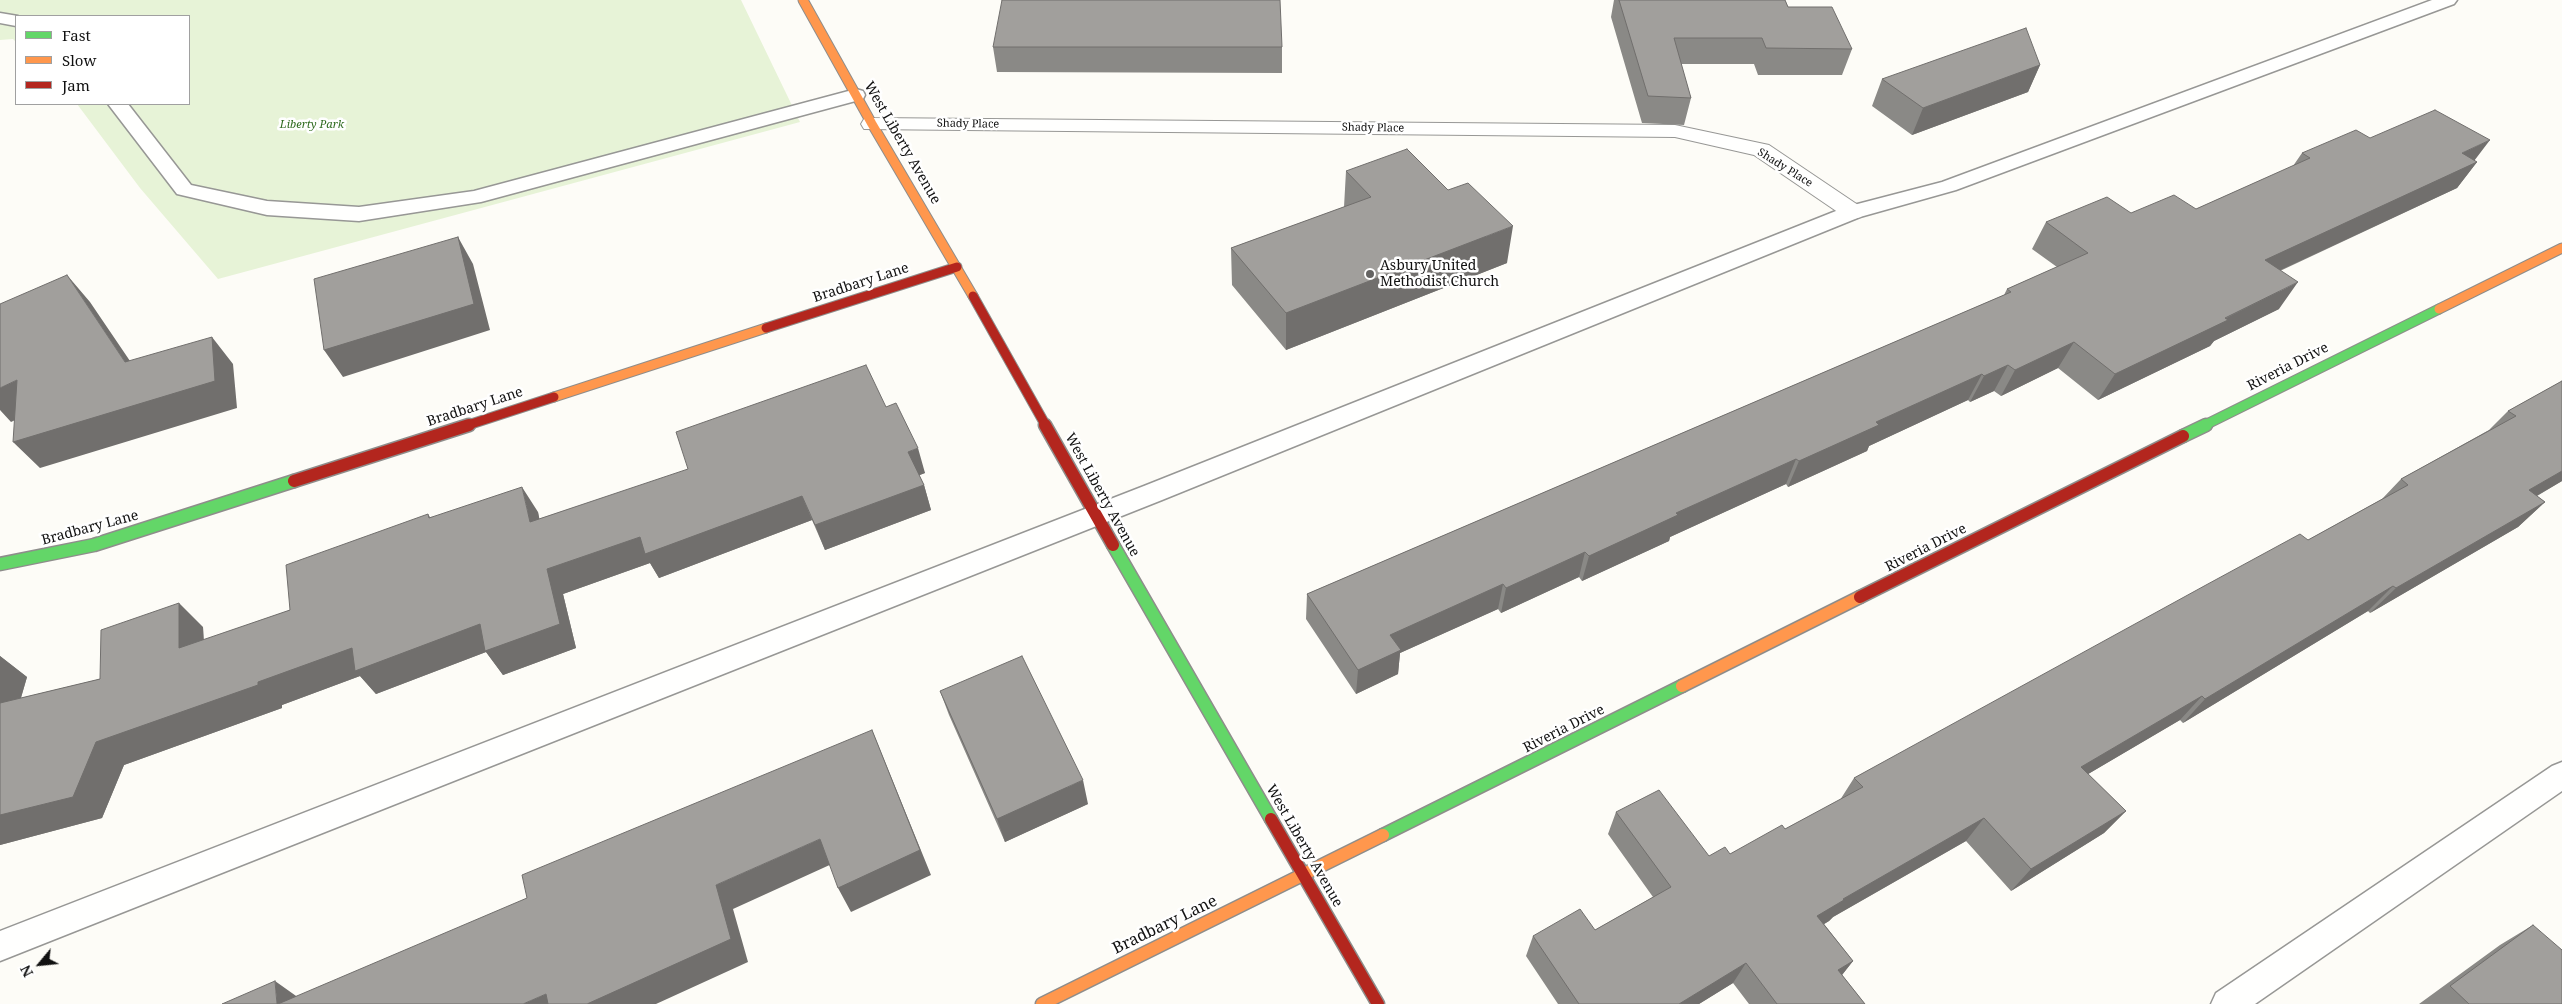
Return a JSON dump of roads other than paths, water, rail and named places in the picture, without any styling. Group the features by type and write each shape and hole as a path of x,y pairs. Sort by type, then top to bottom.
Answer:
{"street":[{"name":"West Liberty Avenue","path":"803,0 872,124 957,267 1095,514 1378,1004"},
{"name":"Shady Place","path":"872,124 1675,131 1761,150 1854,212"},
{"name":"Riveria Drive","path":"1303,874 2562,248"},
{"name":"Bradbary Lane","path":"0,564 13,563 94,545 957,267"},
{"name":"Bradbary Lane","path":"1042,1004 1303,874"}],"lane":[{"path":"0,946 1854,212 1949,186 2448,0"},
{"path":"0,18 15,21"},
{"path":"119,105 184,190 267,208 359,214 474,197 856,95"},
{"path":"2228,1004 2562,775"}],"place":[{"name":"Asbury United Methodist Church","path":"1370,274"}],"park label":[{"name":"Liberty Park","path":"312,125"}]}
